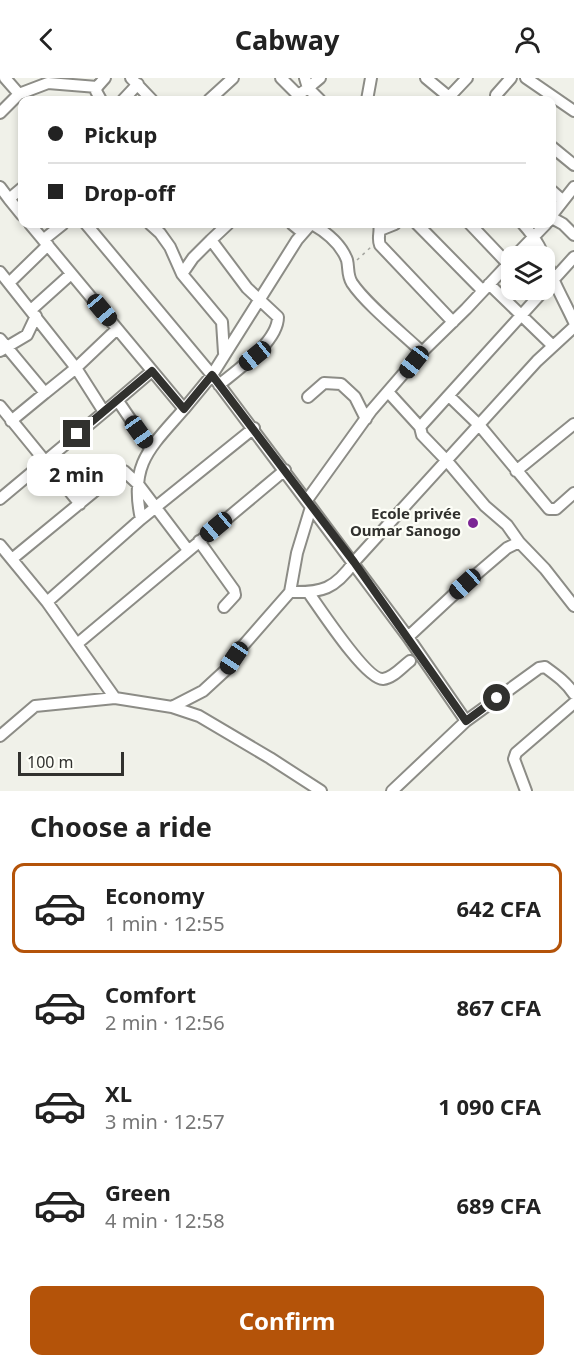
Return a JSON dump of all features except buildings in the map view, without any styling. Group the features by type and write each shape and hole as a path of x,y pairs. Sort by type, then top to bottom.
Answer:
{"street":[{"path":"5,78 20,94"},
{"path":"213,96 233,78"},
{"path":"281,78 294,96"},
{"path":"297,96 307,83 320,78"},
{"path":"368,96 371,78"},
{"path":"426,78 447,96"},
{"path":"451,96 467,78"},
{"path":"496,96 511,78"},
{"path":"526,78 552,96"},
{"path":"0,113 20,94 48,83 58,81 101,82"},
{"path":"126,96 135,81 148,96"},
{"path":"307,83 317,96"},
{"path":"556,99 574,111"},
{"path":"556,150 574,165"},
{"path":"0,187 18,210"},
{"path":"556,210 574,187"},
{"path":"9,199 18,191"},
{"path":"556,195 562,200"},
{"path":"556,219 574,236"},
{"path":"33,228 184,409"},
{"path":"9,283 59,228"},
{"path":"89,228 254,428 408,636 466,721"},
{"path":"154,228 170,247 182,274 222,322 224,353"},
{"path":"182,274 193,258 224,228"},
{"path":"297,228 303,233"},
{"path":"141,519 138,506 139,467 150,448 212,375 258,299 308,228"},
{"path":"320,228 327,232 345,257 348,276 358,290 422,352"},
{"path":"421,228 486,287 523,315 553,346"},
{"path":"475,228 501,251"},
{"path":"526,228 540,246"},
{"path":"525,246 542,228"},
{"path":"379,231 453,322"},
{"path":"211,240 247,288 278,318 277,325 255,356 219,385"},
{"path":"555,279 574,257"},
{"path":"172,707 203,692 228,668 241,648 290,592 309,503 366,419 422,352 501,271"},
{"path":"0,272 76,368 104,412"},
{"path":"45,393 2,345 27,335 33,313 71,274"},
{"path":"290,592 330,588 341,580 354,562 480,426 507,393 574,325 555,282"},
{"path":"420,427 536,300"},
{"path":"11,421 76,368 117,328"},
{"path":"0,499 152,371"},
{"path":"308,397 324,383 341,384 355,398 366,419"},
{"path":"389,393 420,427 422,435 484,506 507,525 574,606"},
{"path":"449,396 480,426 549,509 556,509 574,494"},
{"path":"118,401 150,448"},
{"path":"0,406 80,504"},
{"path":"516,471 574,424"},
{"path":"47,602 155,507 254,428"},
{"path":"77,644 285,470"},
{"path":"12,560 113,476 124,471 138,484 188,550"},
{"path":"199,542 234,590 233,599 224,608"},
{"path":"408,636 507,548 519,542"},
{"path":"0,545 47,602 115,698"},
{"path":"308,592 362,665 376,677 381,679 391,676 410,661"},
{"path":"392,791 466,721 539,668 545,667 568,685 574,694"},
{"path":"0,736 35,706 115,698 172,707 199,716 321,791"},
{"path":"526,791 514,759 516,753 574,703"}],"path":[{"path":"347,268 379,231"}],"place":[{"name":"Ecole privée Oumar Sanogo","path":"473,523"}],"route":[{"path":"77,434 152,371 184,409 212,375 354,562 466,721 497,698"}]}
